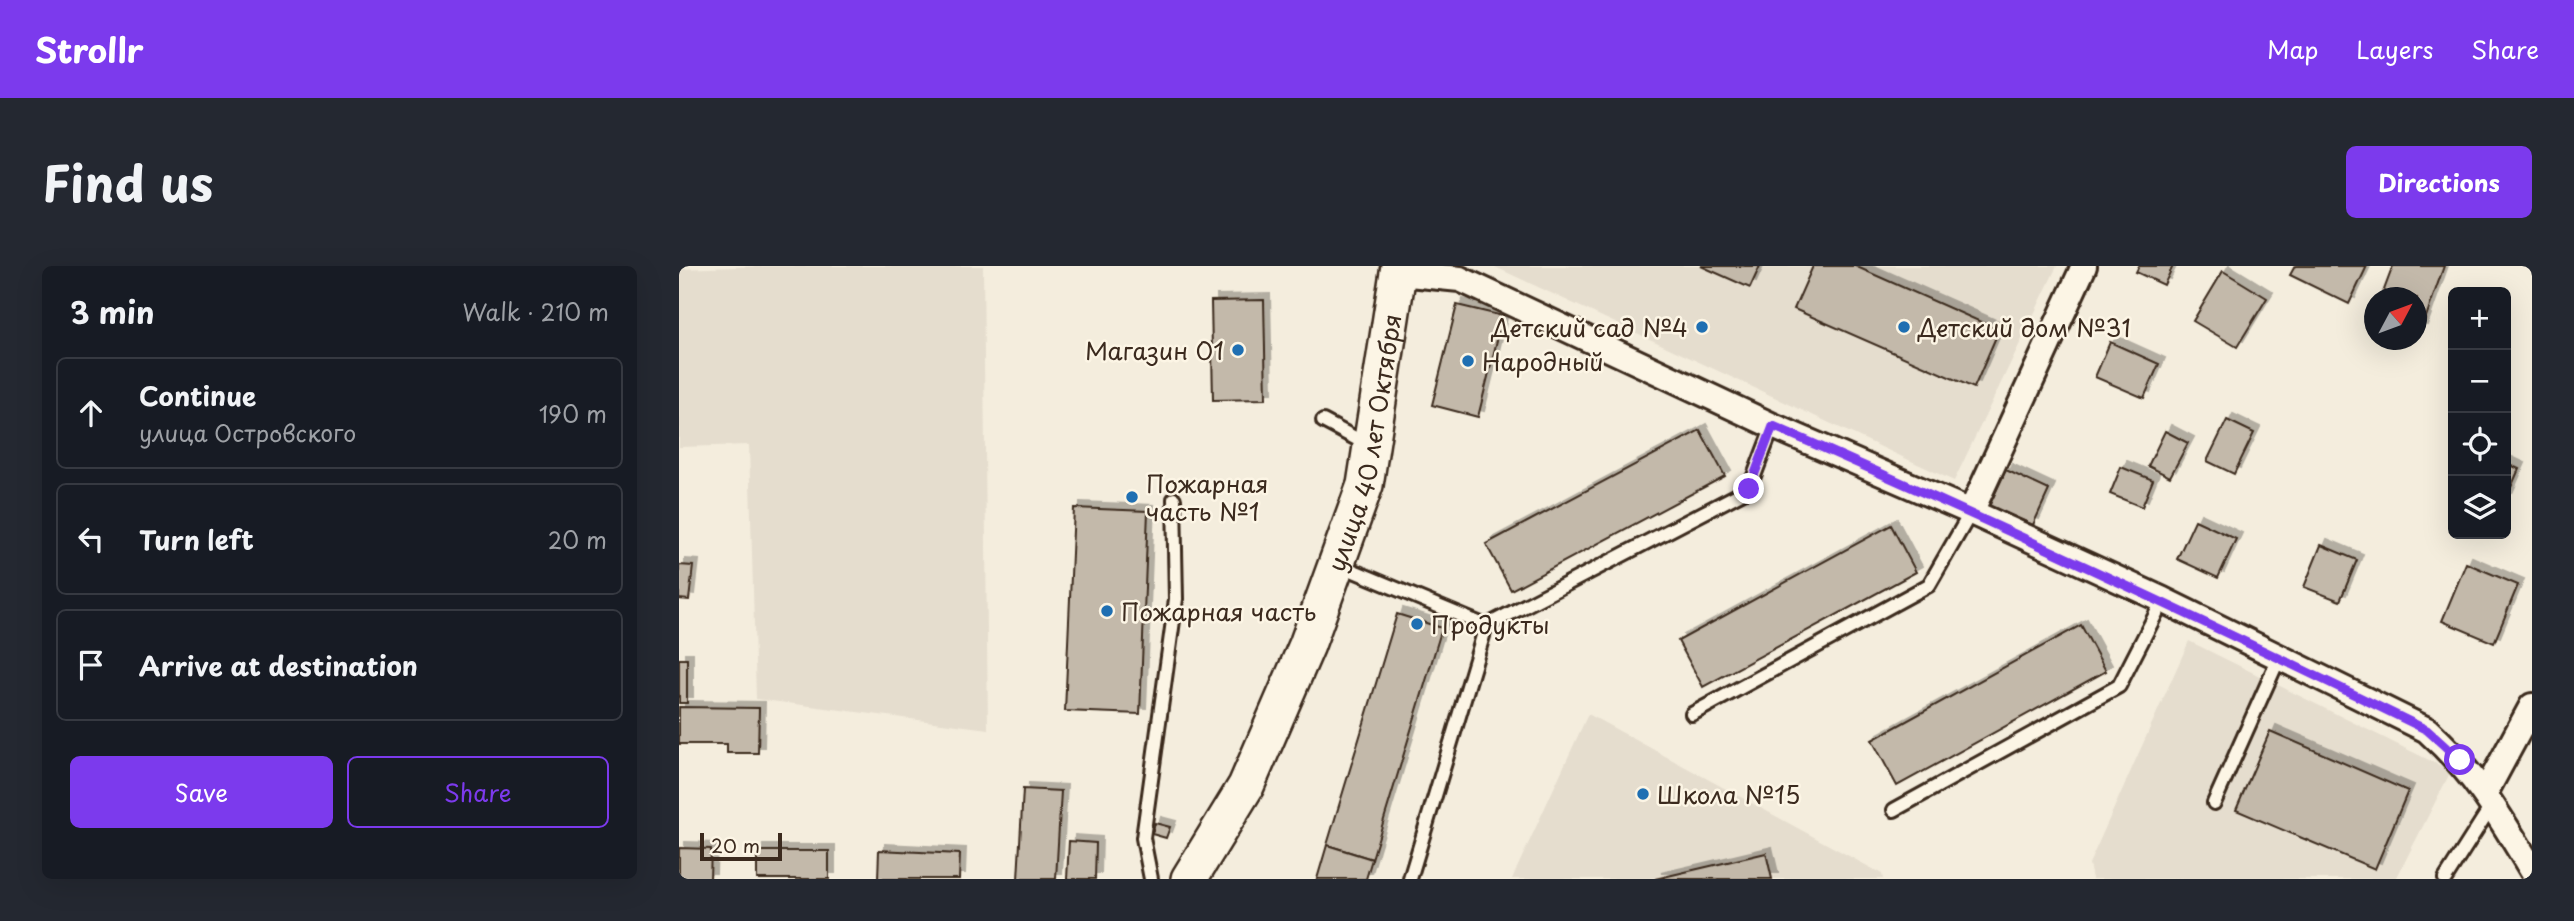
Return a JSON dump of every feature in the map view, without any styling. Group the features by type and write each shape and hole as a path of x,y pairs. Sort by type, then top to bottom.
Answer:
{"main road":[{"name":"улица 40 лет Октября","path":"1189,879 1246,786 1307,645 1365,485 1373,448 1399,269"}],"street":[{"path":"1971,512 2084,266"},
{"path":"1399,269 1460,279 1773,426 1971,512 2163,600 2427,730 2460,760 2489,799 2532,870"},
{"path":"2489,799 2532,706"}],"lane":[{"path":"1323,421 1373,448"},
{"path":"1410,879 1486,626 1749,489 1773,426"},
{"path":"1151,879 1143,838 1176,599 1174,499"},
{"path":"1692,714 1929,585 1971,512"},
{"path":"1337,564 1486,626"},
{"path":"1894,810 2119,687 2163,600"},
{"path":"2214,803 2279,658"},
{"path":"2445,879 2489,799"}],"shaded area":[{"path":"765,266 983,266 988,729 756,699 749,445 679,447 679,269"},
{"name":"Детский дом №31","path":"1493,266 2057,266 1954,481"},
{"path":"2189,641 2451,771 2396,879 2092,879 2089,864"},
{"name":"Школа №15","path":"1588,714 1882,874 1883,879 1512,879"}],"building":[{"path":"1701,266 1760,266 1750,288"},
{"path":"1813,266 1855,266 1999,330 1974,388 1794,309"},
{"path":"2139,266 2173,266 2164,285 2136,272"},
{"path":"2295,266 2367,266 2349,304 2290,275"},
{"path":"2393,266 2444,266 2427,314 2427,287 2385,287"},
{"path":"2223,271 2267,298 2237,347 2193,321"},
{"name":"Магазин 01","path":"1264,300 1266,399 1213,400 1211,301"},
{"name":"Народный","path":"1457,305 1503,316 1478,417 1432,405"},
{"path":"2110,342 2159,364 2144,398 2095,377"},
{"path":"2227,420 2254,433 2234,474 2207,461"},
{"path":"1700,430 1725,476 1511,590 1486,544"},
{"path":"2165,431 2188,443 2170,477 2148,466"},
{"path":"2511,465 2519,469 2511,487"},
{"path":"2121,467 2153,480 2142,507 2110,494"},
{"path":"2006,470 2049,490 2033,525 1989,506"},
{"name":"Пожарная часть","path":"1074,508 1148,511 1140,714 1065,711"},
{"path":"2195,520 2236,539 2218,578 2177,559"},
{"path":"1891,525 1916,572 1703,687 1678,641"},
{"path":"2321,545 2357,560 2340,601 2304,587"},
{"path":"2466,563 2518,585 2494,643 2442,621"},
{"path":"679,565 693,566 689,600 679,599"},
{"path":"1397,614 1442,628 1372,859 1327,845"},
{"path":"2081,625 2106,671 1897,786 1872,740"},
{"path":"679,659 687,659 687,703 679,703"},
{"path":"679,707 759,708 758,753 727,753 727,744 679,744"},
{"path":"2270,731 2408,791 2375,869 2236,810"},
{"path":"1023,789 1061,791 1056,879 1018,879"},
{"path":"1155,823 1170,827 1166,838 1152,834"},
{"path":"1069,841 1096,843 1095,879 1067,879"},
{"path":"1327,845 1372,859 1366,879 1317,879"},
{"path":"679,848 711,849 710,879 679,879"},
{"path":"879,850 960,854 959,879 878,879"},
{"path":"757,851 829,851 829,879 757,879"},
{"path":"1766,853 1772,879 1655,879"}],"place":[{"name":"Детский сад №4","path":"1702,327"},
{"name":"Детский дом №31","path":"1904,327"},
{"name":"Магазин 01","path":"1238,350"},
{"name":"Народный","path":"1468,361"},
{"name":"Пожарная часть №1","path":"1132,497"},
{"name":"Пожарная часть","path":"1107,611"},
{"name":"Продукты","path":"1417,624"},
{"name":"Школа №15","path":"1643,794"}],"route":[{"path":"1749,489 1773,426 1971,512 2163,600 2427,730 2460,760"}]}
